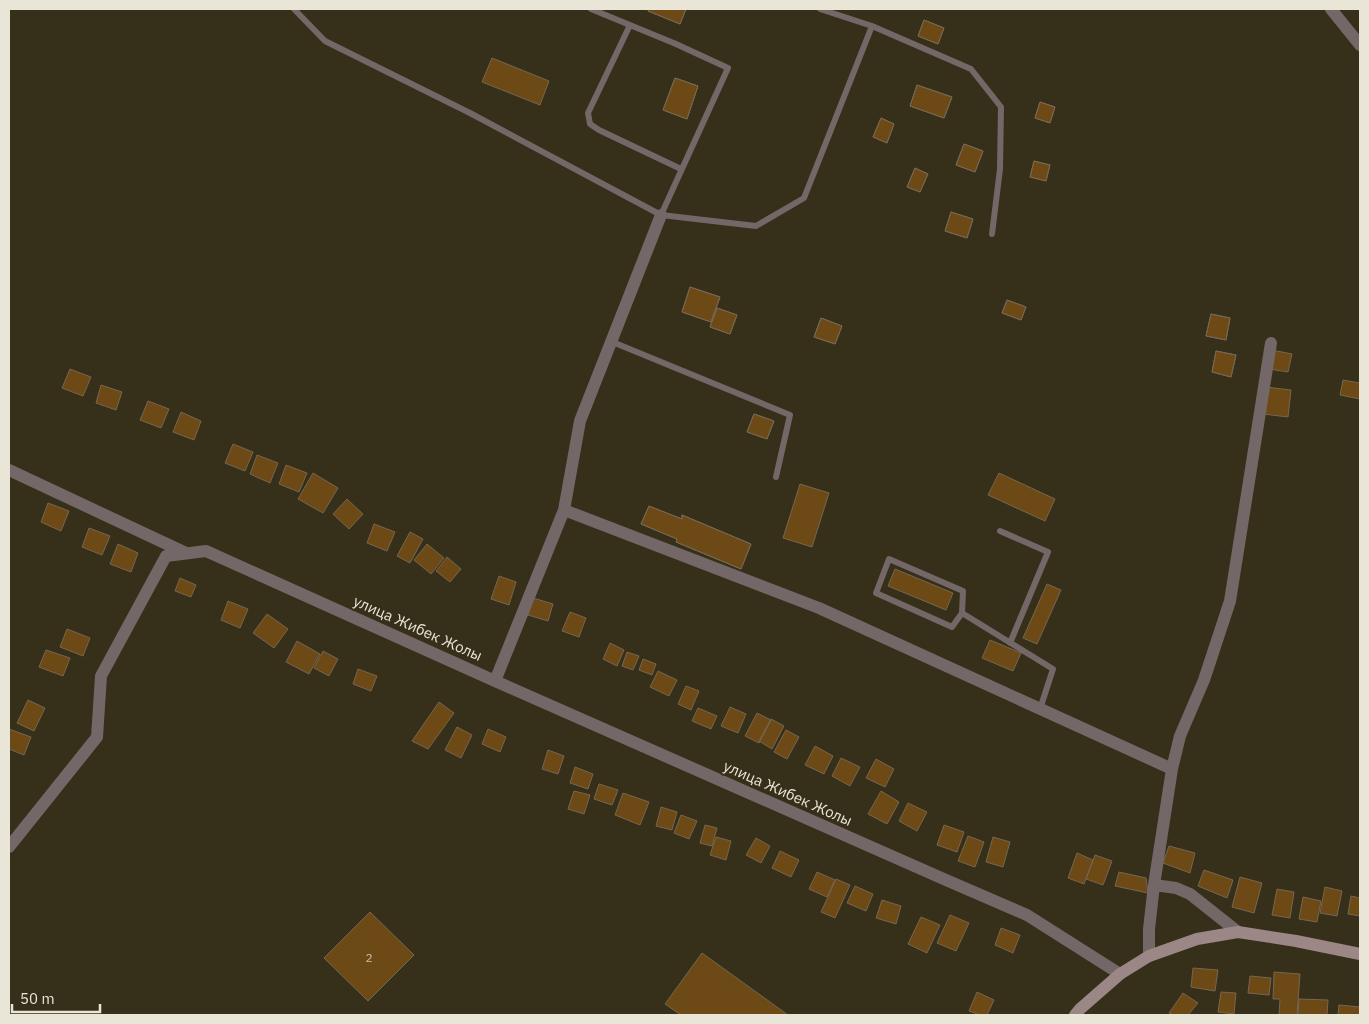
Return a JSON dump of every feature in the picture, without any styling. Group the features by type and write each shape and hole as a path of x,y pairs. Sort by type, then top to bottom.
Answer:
{"main road":[{"path":"1075,1015 1120,974 1149,956 1197,939 1238,932 1360,954"}],"street":[{"path":"1331,9 1360,45"},
{"path":"495,681 564,510 580,421 661,215"},
{"path":"1149,956 1149,929 1154,884 1172,769 1180,736 1204,680 1230,601 1270,343"},
{"path":"9,470 186,553"},
{"path":"564,510 819,608 1172,769"},
{"name":"улица Жибек Жолы","path":"186,553 206,551 495,681 1027,915 1120,974"},
{"path":"9,847 97,737 101,676 166,556 186,553"},
{"path":"1154,884 1176,888 1190,894 1238,932"}],"lane":[{"path":"294,9 325,41 470,113 661,215 756,226 804,198 872,26"},
{"path":"591,9 630,24 728,68 661,215"},
{"path":"820,9 872,26 971,69 1001,107 1000,169 992,234"},
{"path":"630,24 588,113 590,124 598,130 681,169"},
{"path":"610,341 790,415 776,477"},
{"path":"1000,530 1048,552 1010,642"},
{"path":"889,559 962,591 962,613 952,627 876,593 889,559"},
{"path":"962,613 1053,669 1040,709"}],"building":[{"path":"649,9 686,9 680,24 648,11"},
{"path":"649,9 686,9 680,24 648,11"},
{"path":"924,20 944,28 938,44 918,36"},
{"path":"924,20 944,28 938,44 918,36"},
{"path":"492,58 549,81 540,105 482,82"},
{"path":"675,78 698,86 687,119 663,110"},
{"path":"675,78 698,86 687,119 663,110"},
{"path":"917,85 952,97 944,118 910,106"},
{"path":"917,85 952,97 944,118 910,106"},
{"path":"1040,102 1055,107 1050,123 1035,118"},
{"path":"1040,102 1055,107 1050,123 1035,118"},
{"path":"881,118 894,124 887,143 873,137"},
{"path":"881,118 894,124 887,143 873,137"},
{"path":"964,144 983,151 975,172 956,165"},
{"path":"964,144 983,151 975,172 956,165"},
{"path":"1034,161 1050,165 1046,181 1030,177"},
{"path":"1034,161 1050,165 1046,181 1030,177"},
{"path":"915,168 928,174 920,192 907,187"},
{"path":"915,168 928,174 920,192 907,187"},
{"path":"951,212 973,219 967,238 945,231"},
{"path":"951,212 973,219 967,238 945,231"},
{"path":"690,287 720,297 711,322 682,312"},
{"path":"690,287 720,297 711,322 682,312"},
{"path":"1007,300 1026,307 1021,320 1002,313"},
{"path":"1007,300 1026,307 1021,320 1002,313"},
{"path":"717,308 737,315 730,334 710,327"},
{"path":"717,308 737,315 730,334 710,327"},
{"path":"1211,314 1230,318 1226,340 1206,336"},
{"path":"1211,314 1230,318 1226,340 1206,336"},
{"path":"821,318 842,326 835,344 814,337"},
{"path":"821,318 842,326 835,344 814,337"},
{"path":"1272,350 1292,354 1288,372 1269,369"},
{"path":"1216,351 1236,355 1231,377 1212,372"},
{"path":"1216,351 1236,355 1231,377 1212,372"},
{"path":"70,369 91,377 83,396 62,388"},
{"path":"1343,380 1360,383 1360,399 1340,395"},
{"path":"101,385 122,392 116,410 96,403"},
{"path":"1266,387 1291,390 1288,417 1263,414"},
{"path":"148,401 169,409 161,428 140,420"},
{"path":"181,412 201,421 194,440 173,432"},
{"path":"754,414 774,421 767,439 747,432"},
{"path":"754,414 774,421 767,439 747,432"},
{"path":"233,444 253,452 245,471 225,463"},
{"path":"257,455 278,463 270,483 250,474"},
{"path":"286,465 307,473 299,492 279,484"},
{"path":"313,473 338,488 323,513 298,499"},
{"path":"999,473 1055,499 1045,521 988,495"},
{"path":"800,484 829,493 812,547 783,538"},
{"path":"347,499 363,514 349,529 333,514"},
{"path":"48,503 69,511 61,531 41,522"},
{"path":"649,506 682,519 682,515 751,544 741,569 676,542 677,539 641,524"},
{"path":"649,506 682,519 682,515 751,544 741,569 676,542 677,539 641,524"},
{"path":"374,524 395,532 387,551 367,543"},
{"path":"89,528 110,536 102,555 82,547"},
{"path":"410,532 423,539 410,563 397,556"},
{"path":"118,544 138,553 131,572 110,564"},
{"path":"427,544 444,558 431,574 414,560"},
{"path":"447,557 461,569 450,582 436,571"},
{"path":"895,569 953,593 946,610 888,586"},
{"path":"499,576 516,582 509,605 491,599"},
{"path":"180,578 196,585 191,597 175,591"},
{"path":"1047,584 1061,590 1037,644 1023,638"},
{"path":"533,598 553,604 548,621 528,615"},
{"path":"228,601 248,609 240,628 221,620"},
{"path":"570,612 586,618 579,637 562,631"},
{"path":"267,614 288,629 274,648 253,633"},
{"path":"67,629 90,638 83,656 60,647"},
{"path":"990,640 1021,653 1013,671 982,658"},
{"path":"297,641 320,654 309,674 286,662"},
{"path":"610,643 624,650 617,666 603,659"},
{"path":"46,650 70,658 63,676 39,667"},
{"path":"323,651 338,659 329,676 314,668"},
{"path":"627,652 639,656 633,670 622,666"},
{"path":"643,659 656,664 652,675 639,670"},
{"path":"358,669 377,676 371,691 353,684"},
{"path":"658,671 677,680 669,696 650,687"},
{"path":"686,686 699,691 691,710 678,704"},
{"path":"28,700 45,708 34,731 17,723"},
{"path":"439,702 454,713 428,749 412,741"},
{"path":"730,707 746,714 738,733 721,726"},
{"path":"698,708 717,716 711,729 692,721"},
{"path":"757,713 771,720 759,743 745,736"},
{"path":"771,719 784,726 772,749 759,741"},
{"path":"457,727 472,735 461,758 445,750"},
{"path":"9,729 31,737 24,755 9,749"},
{"path":"488,729 506,737 500,752 482,744"},
{"path":"786,730 799,737 787,759 774,752"},
{"path":"815,746 833,756 824,774 805,765"},
{"path":"548,750 564,756 558,774 542,769"},
{"path":"841,758 860,767 850,786 832,776"},
{"path":"876,759 894,769 885,787 866,778"},
{"path":"575,767 593,774 588,789 570,783"},
{"path":"599,784 618,790 612,805 594,799"},
{"path":"574,791 590,795 584,814 568,809"},
{"path":"881,791 899,802 887,824 868,814"},
{"path":"623,793 649,802 640,825 615,815"},
{"path":"908,803 927,812 917,831 899,821"},
{"path":"661,807 677,812 672,830 656,826"},
{"path":"681,815 697,821 689,839 674,833"},
{"path":"705,825 717,828 712,846 700,843"},
{"path":"944,825 964,832 957,852 937,845"},
{"path":"968,836 984,842 975,867 958,861"},
{"path":"716,837 731,841 726,860 710,855"},
{"path":"993,837 1010,842 1003,867 986,862"},
{"path":"756,838 770,846 761,863 746,855"},
{"path":"1169,846 1195,853 1190,873 1163,863"},
{"path":"780,851 799,860 791,877 772,868"},
{"path":"1077,853 1093,860 1084,884 1068,878"},
{"path":"1095,855 1112,861 1103,885 1086,879"},
{"path":"1204,870 1233,880 1227,898 1198,886"},
{"path":"817,872 835,880 827,897 809,889"},
{"path":"1119,872 1146,878 1148,893 1115,886"},
{"path":"1240,877 1262,883 1254,913 1232,907"},
{"path":"836,879 850,885 835,918 821,912"},
{"path":"855,886 873,894 866,911 847,903"},
{"path":"1325,887 1342,891 1337,916 1320,913"},
{"path":"1277,889 1294,892 1290,918 1272,915"},
{"path":"1351,896 1360,898 1360,916 1348,914"},
{"path":"1303,897 1321,901 1317,922 1299,919"},
{"path":"882,900 901,906 896,924 876,918"},
{"path":"370,912 414,955 368,1001 324,958"},
{"path":"950,915 969,923 956,951 937,943"},
{"path":"921,917 940,925 927,953 908,944"},
{"path":"1001,928 1020,935 1013,953 995,945"},
{"path":"702,953 788,1015 681,1015 665,1004"},
{"path":"1193,968 1218,970 1215,991 1191,987"},
{"path":"1274,972 1300,974 1297,1015 1279,1015 1280,999 1273,999"},
{"path":"1250,976 1271,978 1269,995 1248,993"},
{"path":"977,992 994,1000 987,1015 980,1015 969,1011"},
{"path":"1221,992 1236,993 1234,1014 1218,1012"},
{"path":"1183,993 1198,1003 1188,1015 1173,1015 1169,1013"},
{"path":"1299,999 1328,1000 1327,1015 1298,1015"},
{"path":"1339,1005 1360,1007 1360,1015 1338,1015"}]}
